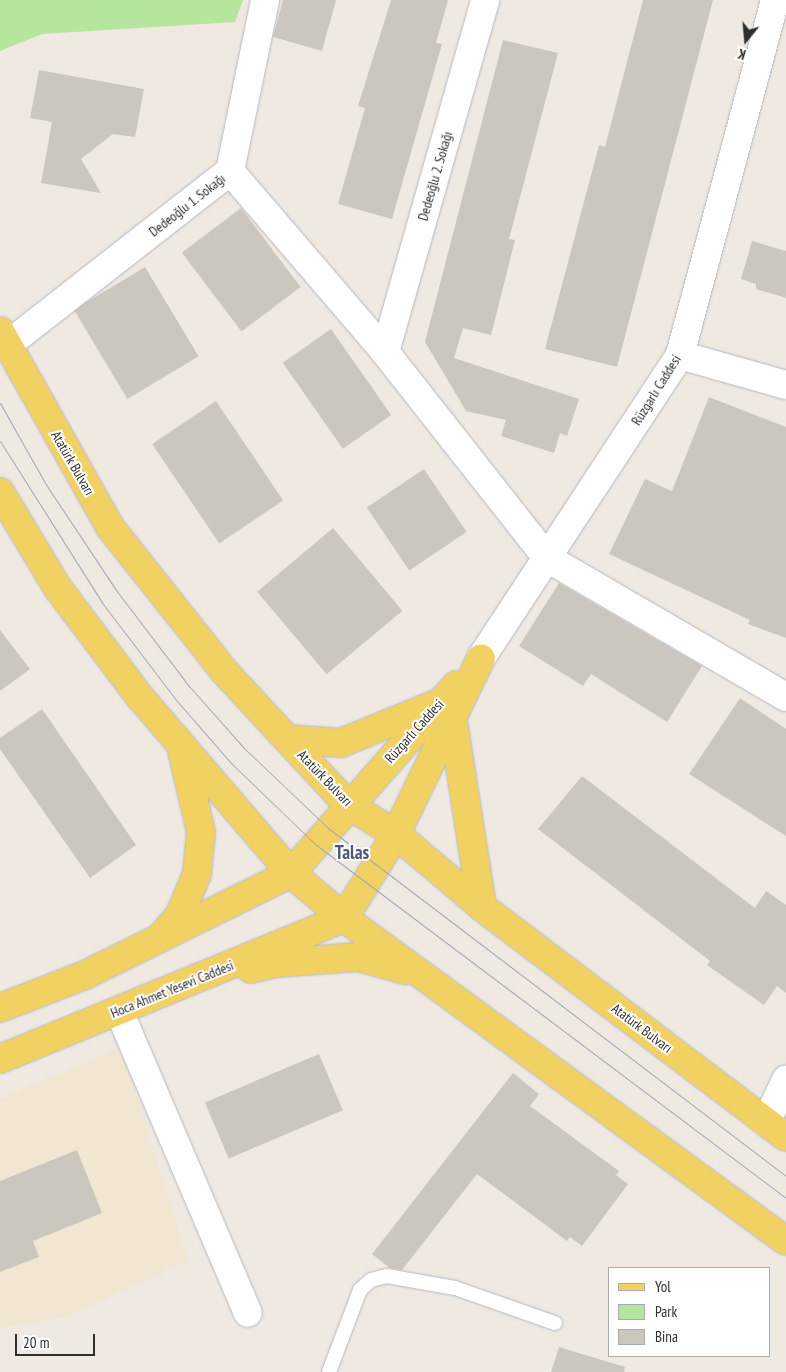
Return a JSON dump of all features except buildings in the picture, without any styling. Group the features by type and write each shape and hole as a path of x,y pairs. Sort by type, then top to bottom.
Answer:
{"main road":[{"name":"Atatürk Bulvarı","path":"3,338 110,528 224,671 348,804 396,834 482,907 776,1130"},
{"path":"1,496 57,587 140,697 179,740 290,873 344,918 786,1241"},
{"name":"Rüzgarlı Caddesi","path":"344,918 396,834 447,709 481,658"},
{"path":"287,739 341,743 447,709 482,907"},
{"name":"Rüzgarlı Caddesi","path":"290,873 348,804 447,709"},
{"path":"158,941 180,914 198,874 201,832 179,740"},
{"path":"0,1008 158,941 290,873"},
{"name":"Hoca Ahmet Yesevi Caddesi","path":"0,1059 344,918"},
{"path":"186,984 276,963 327,958 358,957 420,973"}],"street":[{"name":"Dedeoğlu 1. Sokağı","path":"3,338 230,171 266,0"},
{"name":"Dedeoğlu 2. Sokağı","path":"385,352 485,0"},
{"name":"Rüzgarlı Caddesi","path":"481,658 680,355 775,0"},
{"path":"230,171 385,352 547,558 786,697"},
{"path":"680,355 786,385"},
{"path":"119,1011 248,1313"},
{"path":"776,1130 786,1080"}],"lane":[{"path":"329,1372 360,1290 371,1280 387,1276 455,1288 555,1322"}],"shaded area":[{"path":"122,1048 188,1261 66,1317 0,1328 0,1098"}],"green space":[{"path":"0,0 243,0 235,22 42,34 0,51"}],"tram line":[{"path":"0,403 45,483 116,590 189,686 244,748 328,828 786,1176"},
{"path":"0,441 103,604 177,701 232,764 315,844 786,1198"}],"district":[{"name":"Talas","path":"352,853"}]}
